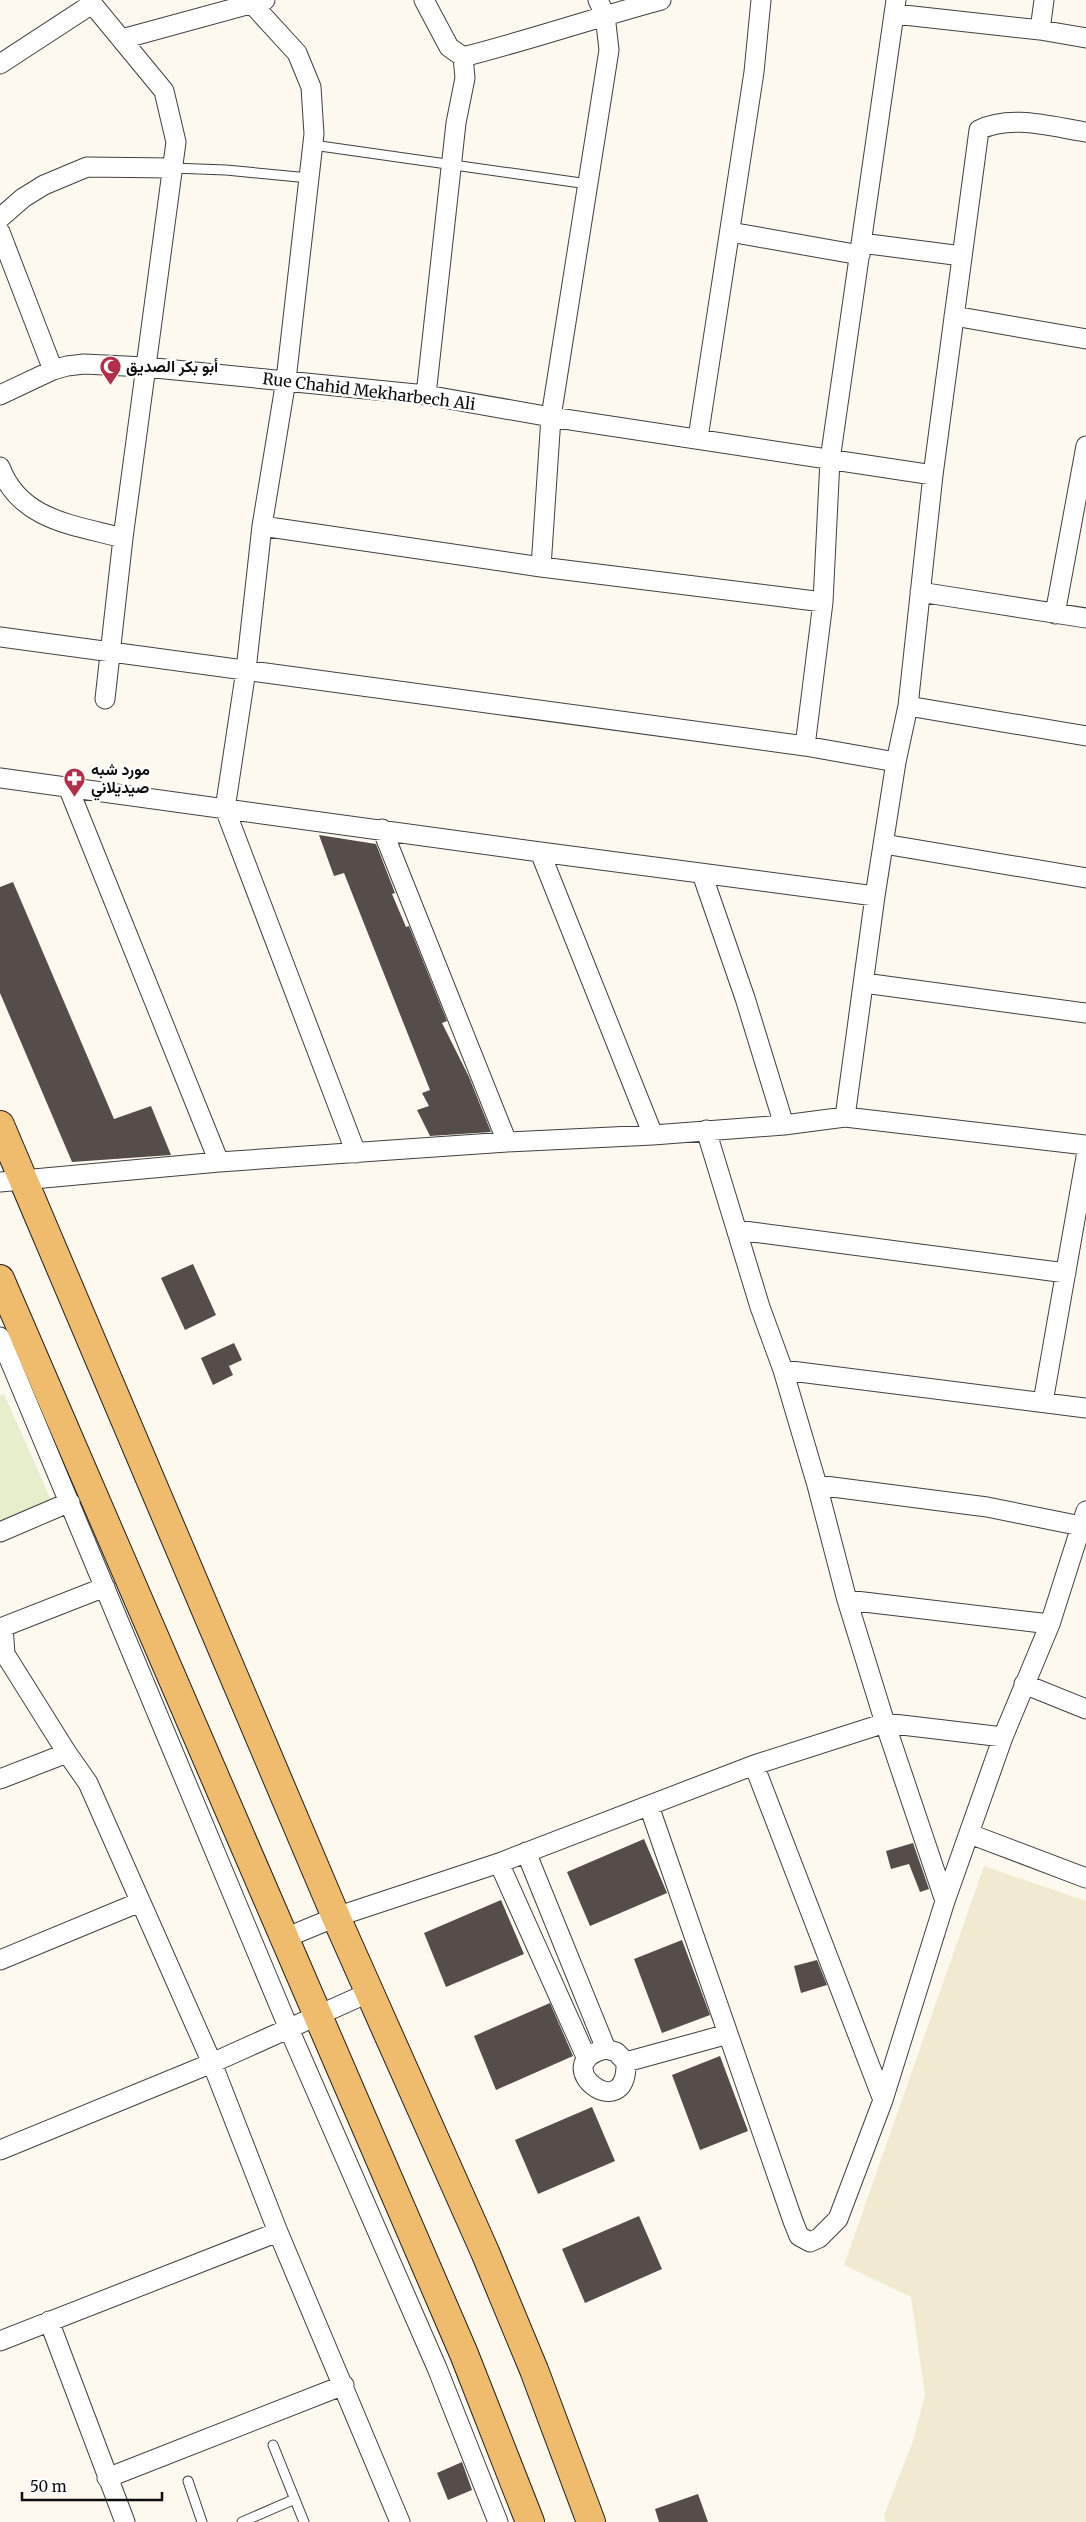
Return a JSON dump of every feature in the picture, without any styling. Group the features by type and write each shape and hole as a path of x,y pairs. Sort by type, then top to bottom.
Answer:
{"main road":[{"path":"0,1125 12,1181 489,2261 534,2370 591,2522"},
{"path":"0,1280 464,2354 530,2522"}],"street":[{"path":"424,0 449,46 463,57 465,78 456,123 426,395"},
{"path":"463,57 519,43 601,7 661,0"},
{"path":"698,438 754,72 761,0"},
{"path":"1040,30 1044,0"},
{"path":"0,64 90,2 164,91 176,142 171,168 123,538 105,699"},
{"path":"122,39 260,2 297,53 311,87 313,145 286,380 262,526 246,670 225,809 356,1154"},
{"path":"541,567 551,417 609,50 601,7"},
{"path":"805,746 822,602 830,460 895,7 1086,38"},
{"path":"845,1117 875,896 896,762 908,706 933,475 979,130 990,124 1023,122 1086,132"},
{"path":"0,218 23,198 44,185 87,168 171,168"},
{"path":"0,232 53,370"},
{"path":"730,232 861,249 962,256"},
{"path":"954,316 1086,339"},
{"name":"Rue Chahid Mekharbech Ali","path":"0,395 53,370 84,364 145,367 426,395 551,417 933,475"},
{"path":"1056,614 1084,478 1086,446"},
{"path":"0,467 14,493 29,507 42,515 123,538"},
{"path":"262,526 541,567 822,602"},
{"path":"920,592 1086,618"},
{"path":"0,637 805,746 896,762"},
{"path":"908,706 1086,736"},
{"path":"0,778 875,896"},
{"path":"68,787 219,1162"},
{"path":"382,829 507,1142"},
{"path":"884,844 1086,878"},
{"path":"540,852 653,1135"},
{"path":"702,874 745,998 784,1125"},
{"path":"864,983 1086,1013"},
{"path":"12,1181 219,1162 784,1125 845,1117 1086,1145"},
{"path":"706,1130 817,1485 847,1600 885,1723 945,1901"},
{"path":"1043,1402 1086,1157"},
{"path":"737,1230 1066,1273"},
{"path":"0,1337 289,2029 437,2368 498,2522"},
{"path":"782,1370 1086,1408"},
{"path":"649,1806 793,2221 799,2236 810,2242 820,2238 838,2219 883,2100 945,1901 1003,1737 1080,1548 1083,1518 817,1485"},
{"path":"0,1532 70,1502"},
{"path":"105,1587 3,1626 5,1654 67,1753 88,1782 212,2063 278,2232 344,2385 400,2522"},
{"path":"847,1600 1050,1624"},
{"path":"1024,1684 1086,1709"},
{"path":"284,1938 336,1917 499,1863 754,1765 885,1723 1003,1737"},
{"path":"0,1779 67,1753"},
{"path":"754,1765 883,2100"},
{"path":"970,1834 1086,1878"},
{"path":"526,1852 606,2049"},
{"path":"499,1863 587,2059"},
{"path":"0,1960 140,1902"},
{"path":"0,2150 212,2063 370,1992"},
{"path":"626,2062 728,2034"},
{"path":"606,2049 616,2052 626,2062 623,2082 615,2089 604,2092 593,2088 586,2080 584,2069 587,2059 595,2051 606,2049"},
{"path":"0,2340 278,2232"},
{"path":"49,2321 125,2522"},
{"path":"107,2478 344,2385"}],"lane":[{"path":"313,145 588,184"},
{"path":"171,168 226,170 309,178"},
{"path":"273,2445 304,2522"},
{"path":"188,2480 202,2522"},
{"path":"242,2522 295,2499"}],"shaded area":[{"path":"984,1866 1086,1901 1086,2522 886,2522 884,2515 913,2441 925,2395 911,2297 844,2265"}],"green space":[{"path":"4,1394 52,1502 0,1524 0,1396"}],"building":[{"path":"319,835 376,844 395,893 392,894 406,927 409,926 447,1021 442,1023 469,1077 491,1132 430,1136 417,1110 429,1106 422,1093 430,1090 344,873 334,876"},
{"path":"13,882 114,1119 151,1106 171,1155 72,1162 0,993 0,887"},
{"path":"193,1264 216,1315 185,1330 161,1278"},
{"path":"234,1343 242,1360 229,1366 233,1375 213,1385 201,1358"},
{"path":"644,1839 667,1893 590,1926 567,1872"},
{"path":"913,1843 929,1889 920,1892 909,1864 891,1869 886,1851"},
{"path":"501,1900 524,1954 446,1987 424,1933"},
{"path":"682,1940 710,2015 662,2033 634,1959"},
{"path":"817,1960 827,1985 801,1993 794,1966"},
{"path":"550,2003 573,2056 496,2090 474,2036"},
{"path":"720,2056 748,2131 700,2150 672,2075"},
{"path":"592,2107 615,2161 538,2194 515,2140"},
{"path":"639,2216 662,2269 585,2303 562,2249"},
{"path":"462,2462 472,2490 448,2500 437,2473"},
{"path":"698,2494 708,2522 659,2522 655,2509"}],"place":[{"name":"أبو بكر الصديق","path":"110,385"},
{"name":"مورد شبه صيديلاني","path":"75,797"}]}
